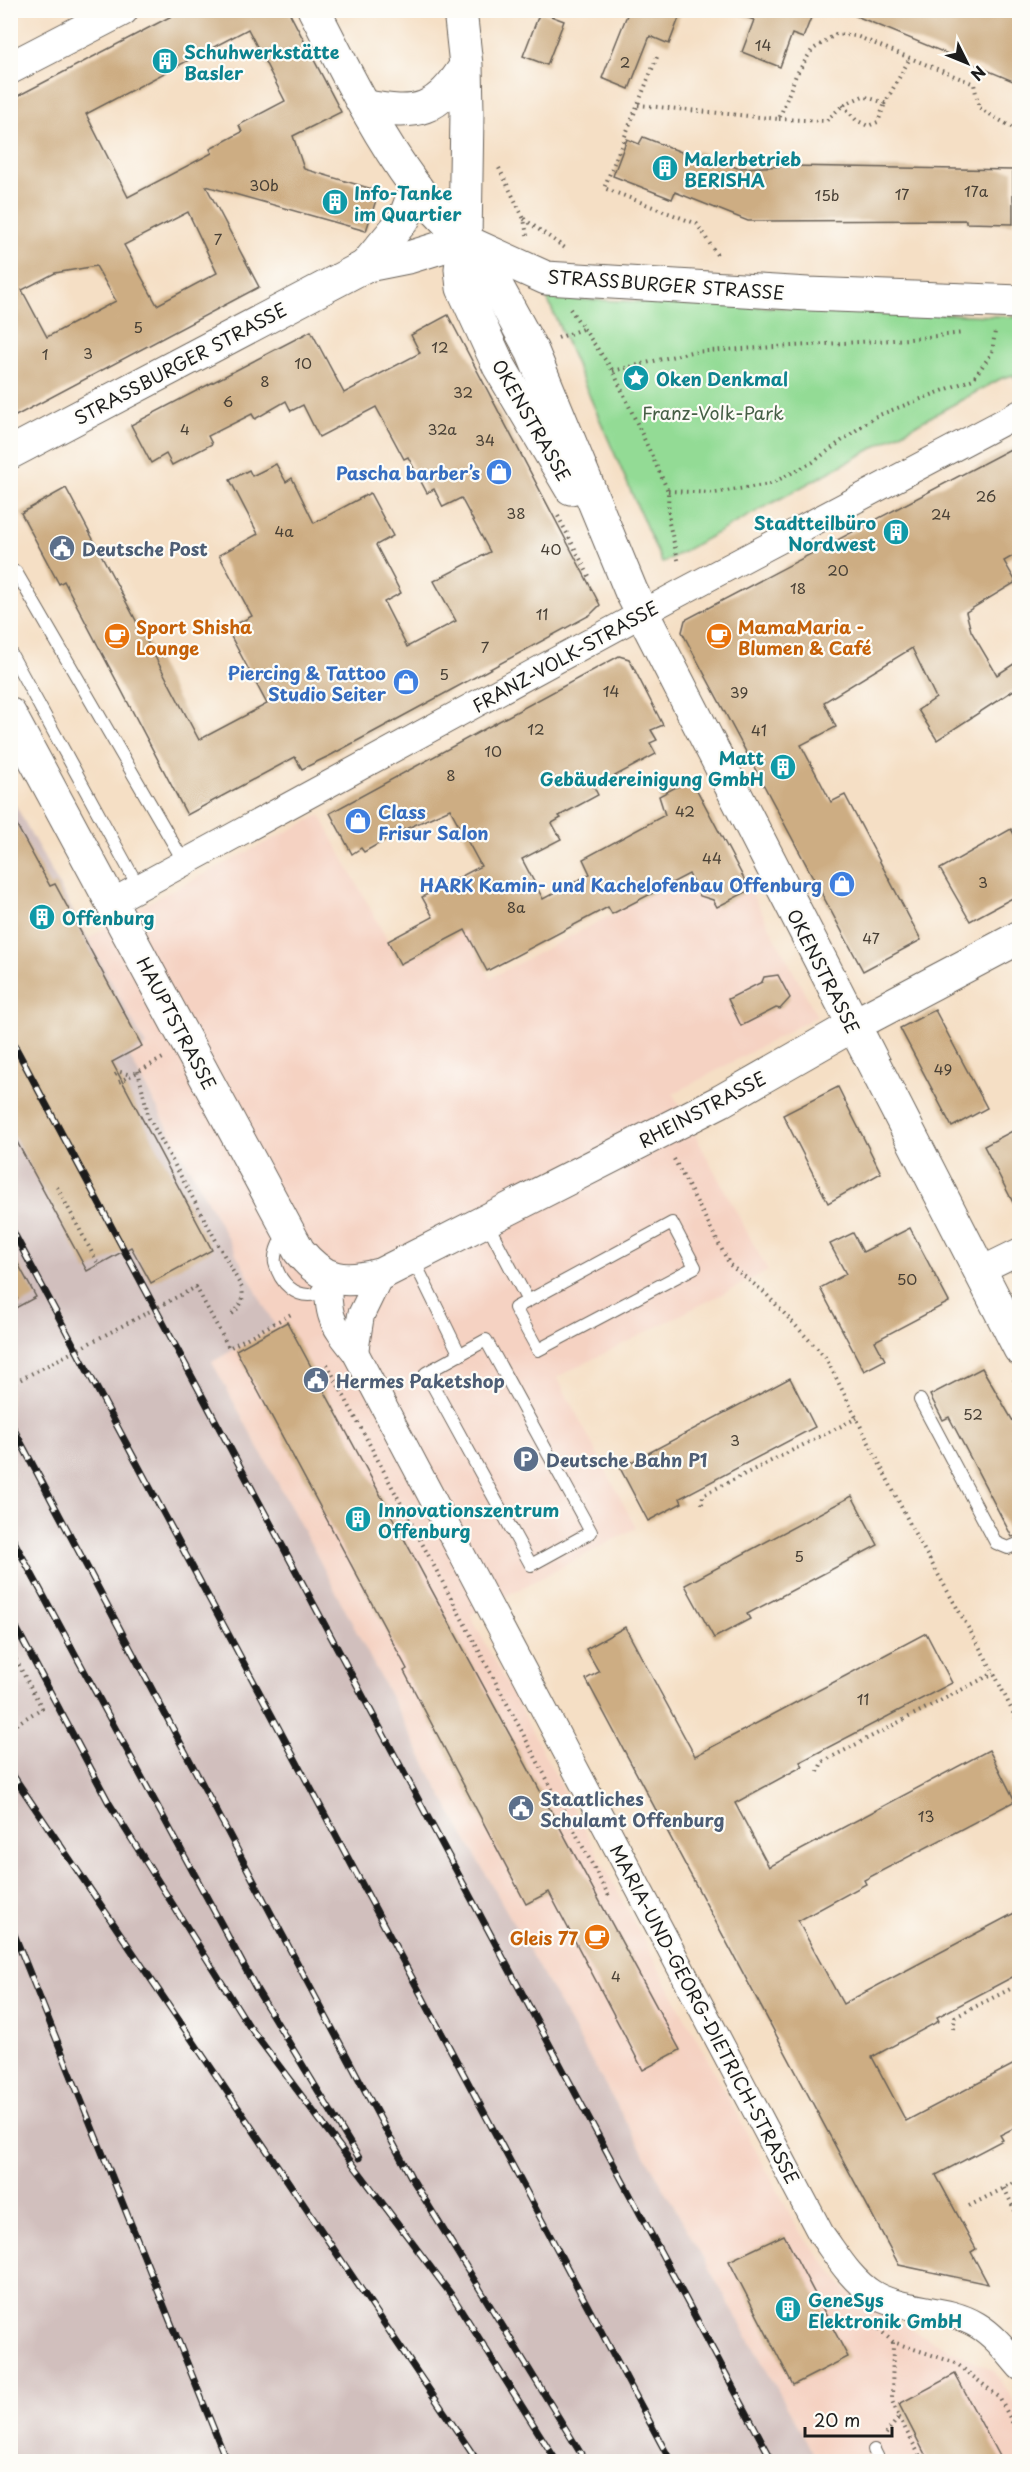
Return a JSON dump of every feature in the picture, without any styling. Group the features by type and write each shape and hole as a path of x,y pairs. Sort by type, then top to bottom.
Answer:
{"main road":[{"path":"460,10 466,65 465,240"},
{"name":"STRASSBURGER STRASSE","path":"465,240 562,270 739,289 1020,302"},
{"name":"OKENSTRASSE","path":"465,240 490,274 546,381 637,602"},
{"name":"OKENSTRASSE","path":"465,240 461,269 463,288 484,336 637,602 852,1026 1020,1349"},
{"path":"484,336 507,304 521,291 562,270"},
{"name":"RHEINSTRASSE","path":"852,1026 1020,937"}],"street":[{"path":"10,68 122,10"},
{"name":"OKENSTRASSE","path":"314,10 365,106 416,187 465,240"},
{"path":"365,106 391,111 418,111 444,95 466,65"},
{"path":"365,266 404,219 416,187"},
{"name":"STRASSBURGER STRASSE","path":"10,453 365,266 410,257 465,240"},
{"name":"FRANZ-VOLK-STRASSE","path":"125,894 637,602 1020,413"},
{"name":"HAUPTSTRASSE","path":"10,714 125,894 299,1251 312,1267 328,1277"},
{"name":"RHEINSTRASSE","path":"381,1274 721,1101 852,1026"},
{"path":"979,1271 1020,1251"},
{"path":"328,1277 354,1281 381,1274"},
{"path":"355,1352 361,1315 381,1274"},
{"name":"MARIA-UND-GEORG-DIETRICH-STRASSE","path":"328,1277 328,1307 332,1324 355,1352 821,2234 848,2271 872,2292 895,2302 950,2315 977,2325 1000,2344 1020,2367"}],"lane":[{"path":"12,568 184,862"},
{"path":"10,652 125,894"},
{"path":"486,1221 528,1301"},
{"path":"672,1223 695,1268 538,1350 515,1308 528,1301 672,1223"},
{"path":"413,1258 460,1355"},
{"path":"486,1340 591,1532 531,1565 426,1373 460,1355 486,1340"},
{"path":"920,1400 996,1543 1008,1548 1020,1543"}],"path":[{"path":"779,119 796,75 812,50 836,34 856,36 974,84 980,108 1020,132"},
{"path":"657,57 604,188 698,224 739,289"},
{"path":"843,105 856,120 868,126 878,122 885,103 910,58"},
{"path":"638,105 779,119 826,121 843,105 863,96 885,103"},
{"path":"500,171 524,219 562,270 568,305 574,318 613,370 668,491 669,523 679,563"},
{"path":"668,491 714,493 770,484 813,462 874,417 973,379 992,353 995,329"},
{"path":"984,331 1003,330"},
{"path":"613,370 691,352 910,339 974,332"},
{"path":"119,1082 164,1057"},
{"path":"138,1071 149,1118 242,1288 244,1298 240,1307 232,1314"},
{"path":"115,1075 120,1072 132,1075"},
{"path":"660,1132 730,1264 765,1293 826,1358 914,1532 994,1672 1020,1727"},
{"path":"57,1187 97,1262"},
{"path":"10,1385 196,1287 229,1348 296,1312"},
{"path":"10,1288 19,1304"},
{"path":"702,1504 703,1495 857,1418"},
{"path":"10,1649 42,1708 10,1728"},
{"path":"818,1772 822,1761 994,1672"},
{"path":"952,2029 955,2017 1020,1984"},
{"path":"969,2206 1020,2180"},
{"path":"1004,2188 1020,2222"},
{"path":"871,2323 893,2342 956,2364 999,2397 1020,2437"},
{"path":"893,2342 892,2401 923,2462"},
{"path":"877,2456 899,2417"},
{"path":"1014,2428 1020,2424"}],"shaded area":[{"path":"10,795 146,1046 129,1056 275,1326 212,1362 313,1548 450,1811 818,2461 11,2461"},
{"path":"320,815 400,964 465,930 490,978 676,881 717,907 750,890 817,1016 673,1094 768,1271 557,1377 636,1528 470,1615 798,2229 845,2289 921,2335 994,2371 1019,2409 1019,2461 818,2461 450,1811 313,1548 212,1362 274,1327 129,1056 145,1046 87,939 143,905"}],"green space":[{"name":"Franz-Volk-Park","path":"547,298 1019,317 1019,388 1014,375 1002,378 662,563"}],"building":[{"path":"183,10 288,10 341,112 293,136 304,169 379,191 366,231 206,186 259,287 10,419 10,100","holes":["248,29 285,101 239,125 242,132 210,149 212,153 128,197 86,114","188,212 217,273 157,305 124,245","96,266 116,301 47,337 22,290 55,273"]},
{"path":"629,10 682,10 669,44 650,36 629,89 602,78"},
{"path":"735,10 814,10 803,38 792,34 780,67 742,52 754,20 735,13"},
{"path":"844,10 1020,10 1020,84 844,11"},
{"path":"540,12 564,21 547,65 523,56"},
{"path":"643,137 694,157 697,151 737,168 789,166 1013,170 1013,224 966,223 966,220 748,221 675,192 672,199 613,176 627,139 639,144"},
{"path":"448,315 600,605 590,615 331,755 302,769 295,757 187,815 64,581 59,584 21,513 66,488 199,740 267,704 227,629 252,616 219,555 258,534 230,480 249,470 252,476 276,464 286,482 292,478 314,523 370,493 393,536 376,545 401,593 384,602 407,647 456,621 434,581 490,552 461,498 443,507 434,489 427,493 408,457 404,459 376,407 319,437 303,405 291,411 286,401 255,419 252,414 208,436 212,444 172,465 166,454 151,463 131,425 311,331 344,393 420,353 411,335"},
{"path":"1020,444 1020,552 1004,561 1016,582 966,612 971,631 997,675 1020,660 1020,686 937,740 918,710 936,698 912,648 824,702 836,727 801,745 831,802 845,795 921,940 863,971 682,632 685,620"},
{"path":"619,656 629,659 663,725 651,730 657,740 650,743 656,754 594,787 598,795 559,816 561,818 552,823 561,839 522,859 543,899 590,874 583,859 665,815 659,796 691,779 750,890 717,907 713,900 700,896 689,874 612,914 608,907 487,971 465,930 400,964 388,941 433,917 422,897 481,866 450,809 401,831 364,852 361,848 352,854 330,813"},
{"path":"10,813 50,886 55,884 142,1046 112,1062 212,1250 151,1283 131,1247 87,1271 10,1129"},
{"path":"1011,829 1020,845 1020,894 970,921 940,869"},
{"path":"778,975 790,998 780,1009 776,1008 741,1026 728,999 762,982 764,977"},
{"path":"935,1010 987,1108 952,1127 900,1028"},
{"path":"838,1087 881,1173 828,1203 783,1115"},
{"path":"1020,1127 1020,1216 984,1146"},
{"path":"910,1228 949,1302 875,1341 885,1360 864,1371 820,1288 846,1274 830,1244 853,1233 863,1252"},
{"path":"10,1249 36,1297 10,1311"},
{"path":"287,1322 680,2050 643,2070 549,1892 526,1904 404,1671 407,1669 236,1350"},
{"path":"982,1368 1020,1433 1020,1535 1012,1537 949,1417 943,1420 930,1395"},
{"path":"790,1378 815,1427 680,1498 682,1503 648,1521 620,1468"},
{"path":"852,1496 878,1545 747,1614 750,1619 714,1638 685,1585"},
{"path":"625,1627 695,1756 926,1633 952,1683 800,1762 803,1766 735,1803 769,1867 989,1750 1015,1801 864,1880 866,1884 798,1921 843,2004 1020,1910 1020,1973 937,2017 939,2021 872,2057 906,2121 1020,2061 1020,2125 1000,2135 1003,2140 936,2175 976,2249 971,2252 988,2284 899,2265 586,1679 599,1672 586,1649"},
{"name":"GeneSys Elektronik GmbH","path":"784,2235 848,2357 793,2385 729,2261"},
{"path":"955,2374 1002,2462 929,2462 899,2404"}],"railway":[{"path":"10,1037 773,2462"},
{"path":"10,1226 671,2462"},
{"path":"10,1422 411,2177 586,2462"},
{"path":"10,1534 257,1990 359,2158"},
{"path":"10,1616 109,1803 249,2026 453,2297 557,2462"},
{"path":"10,1771 478,2462"},
{"path":"10,1924 227,2462"}],"place":[{"name":"Schuhwerkstätte Basler","path":"165,61"},
{"name":"Malerbetrieb BERISHA","path":"665,168"},
{"name":"Info-Tanke im Quartier","path":"335,202"},
{"name":"Oken Denkmal","path":"636,378"},
{"name":"Pascha barber’s","path":"499,472"},
{"name":"Stadtteilbüro Nordwest","path":"896,532"},
{"name":"Deutsche Post","path":"62,548"},
{"name":"Sport Shisha Lounge","path":"117,636"},
{"name":"MamaMaria - Blumen & Café","path":"719,636"},
{"name":"Piercing & Tattoo Studio Seiter","path":"406,682"},
{"name":"Matt Gebäudereinigung GmbH","path":"783,767"},
{"name":"Class Frisur Salon","path":"358,821"},
{"name":"HARK Kamin- und Kachelofenbau Offenburg","path":"842,884"},
{"name":"Offenburg","path":"42,917"},
{"name":"Hermes Paketshop","path":"316,1380"},
{"name":"Deutsche Bahn P1","path":"526,1459"},
{"name":"Innovationszentrum Offenburg","path":"358,1519"},
{"name":"Staatliches Schulamt Offenburg","path":"521,1808"},
{"name":"Gleis 77","path":"597,1937"},
{"name":"GeneSys Elektronik GmbH","path":"788,2309"}]}
